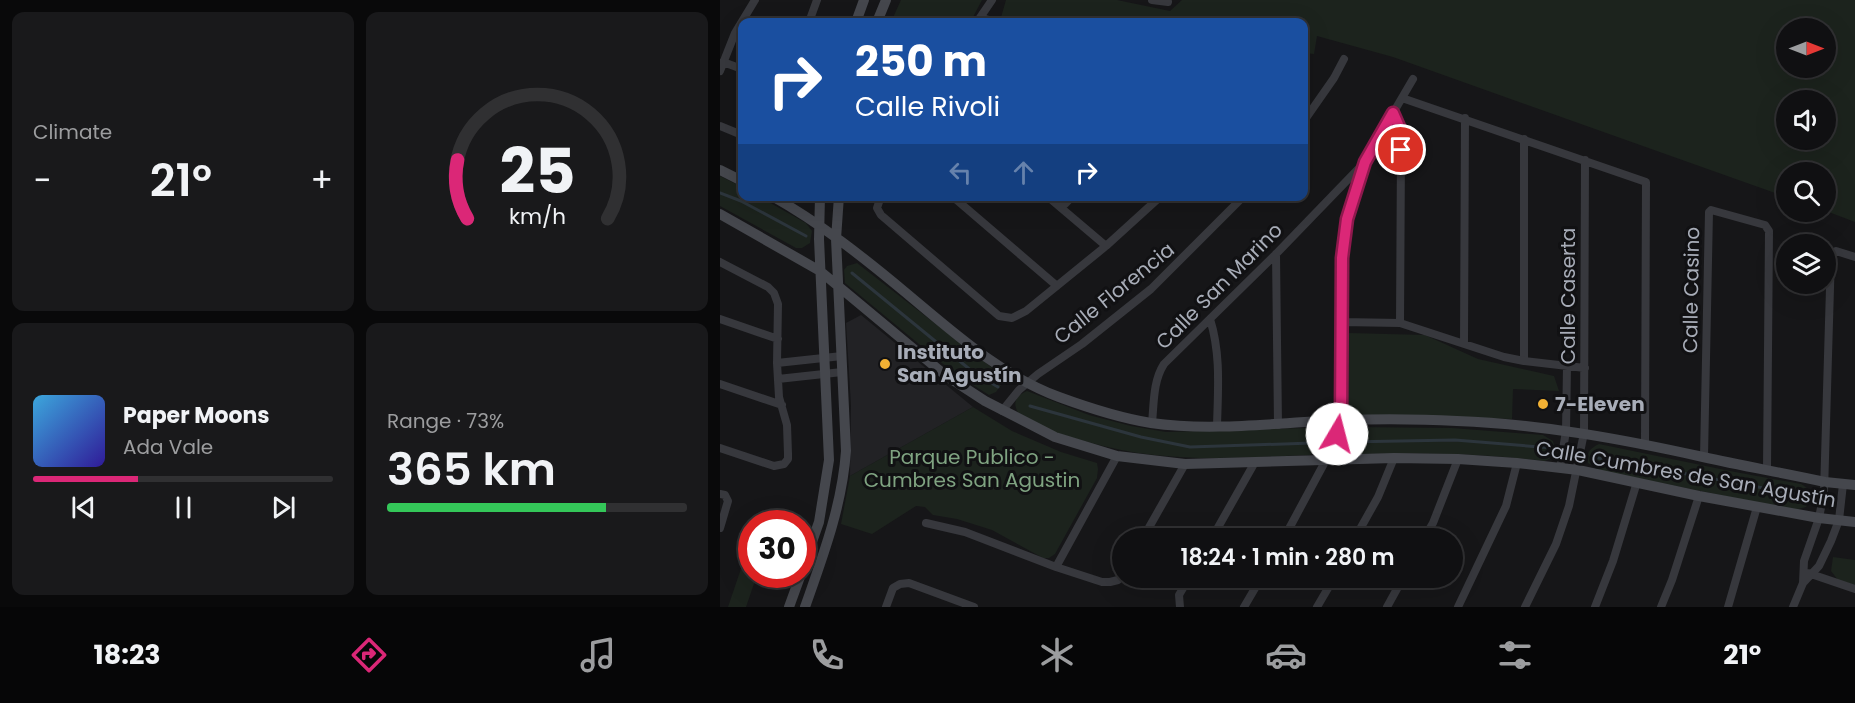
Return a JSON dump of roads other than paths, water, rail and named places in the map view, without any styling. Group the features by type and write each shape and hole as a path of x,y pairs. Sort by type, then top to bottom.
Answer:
{"street":[{"path":"744,18 755,0"},
{"path":"810,18 817,0"},
{"path":"857,18 864,0"},
{"path":"879,18 886,0"},
{"path":"981,18 992,0"},
{"path":"1152,0 1168,2"},
{"path":"720,71 738,28"},
{"path":"1308,115 1334,78 1344,59"},
{"path":"723,62 738,68"},
{"path":"1289,528 1327,458 1341,420 1342,258 1347,219 1365,162 1413,79"},
{"path":"1402,98 1646,182 1645,443"},
{"path":"1393,113 1400,129 1401,150 1400,323"},
{"path":"1464,342 1465,118"},
{"path":"720,126 738,133"},
{"path":"1524,139 1524,361"},
{"name":"Calle Caserta","path":"1524,607 1556,544 1569,506 1584,433 1585,160"},
{"name":"Calle San Marino","path":"1152,423 1158,372 1173,353 1276,254 1365,162"},
{"path":"720,170 738,179"},
{"name":"Calle Cumbres de San Agustín","path":"780,201 819,225 879,271 963,341 1001,367 1057,396 1111,414 1152,423 1217,426 1278,425 1341,420 1458,421 1566,431 1645,443 1825,482 1855,485"},
{"path":"816,530 826,484 829,441 820,271 820,201"},
{"path":"805,607 833,527 844,476 846,451 836,239 839,201"},
{"path":"879,201 877,208 881,215 999,316 1012,318 1057,286 1156,201"},
{"path":"958,201 1057,286"},
{"path":"1052,201 1106,246"},
{"path":"1060,208 1068,201"},
{"name":"Calle Florencia","path":"1002,411 1028,383 1151,289 1239,201"},
{"name":"Calle Casino","path":"1704,457 1709,212 1713,210 1765,225 1769,231 1767,469"},
{"name":"Calle Cumbres de San Agustín","path":"720,214 820,271 945,375 1002,411 1055,437 1117,456 1185,464 1327,458 1458,459 1517,463 1578,470 1699,496 1819,518 1855,522"},
{"path":"1793,607 1803,583 1803,570 1819,518 1825,482 1831,254 1836,251 1855,257"},
{"path":"1276,254 1278,425"},
{"path":"720,262 768,288 774,294 778,304 778,379 787,425 788,459 784,464 774,466 720,448"},
{"path":"720,319 778,339"},
{"path":"1210,319 1216,339 1218,361 1217,426"},
{"path":"1342,322 1400,323 1464,342 1504,357 1585,368"},
{"path":"777,363 842,356"},
{"name":"Calle Caserta","path":"1560,468 1566,431 1567,366"},
{"path":"778,379 842,372"},
{"path":"720,384 782,405"},
{"path":"1056,567 1117,456"},
{"path":"1361,528 1378,497 1394,458"},
{"path":"1430,528 1458,459"},
{"path":"1218,528 1255,462"},
{"path":"1458,607 1506,506 1517,463"},
{"path":"1149,528 1185,464"},
{"path":"1594,607 1613,561 1637,482"},
{"path":"1803,583 1813,575 1831,541 1839,520 1843,484"},
{"path":"720,494 728,498 728,504 720,528"},
{"path":"1661,607 1699,496"},
{"path":"1728,607 1758,507"},
{"path":"926,523 965,532 1102,582 1112,582"},
{"path":"1803,570 1855,589"},
{"path":"886,607 893,588 909,583 957,604 974,607"},
{"path":"789,607 796,588"},
{"path":"1180,607 1179,595 1183,588"},
{"path":"1244,607 1255,588"},
{"path":"1317,607 1328,588"},
{"path":"1387,607 1397,588"}],"waterway":[{"path":"720,193 738,200"},
{"path":"741,201 806,236"},
{"path":"852,273 973,372 998,387"},
{"path":"1030,406 1141,437 1190,447 1312,443"},
{"path":"1345,442 1455,440 1552,448"},
{"path":"1593,457 1808,496"}],"place":[{"name":"Instituto San Agustín","path":"885,364"},
{"name":"7-Eleven","path":"1543,404"}],"park label":[{"name":"Parque Publico - Cumbres San Agustin","path":"972,468"}]}
